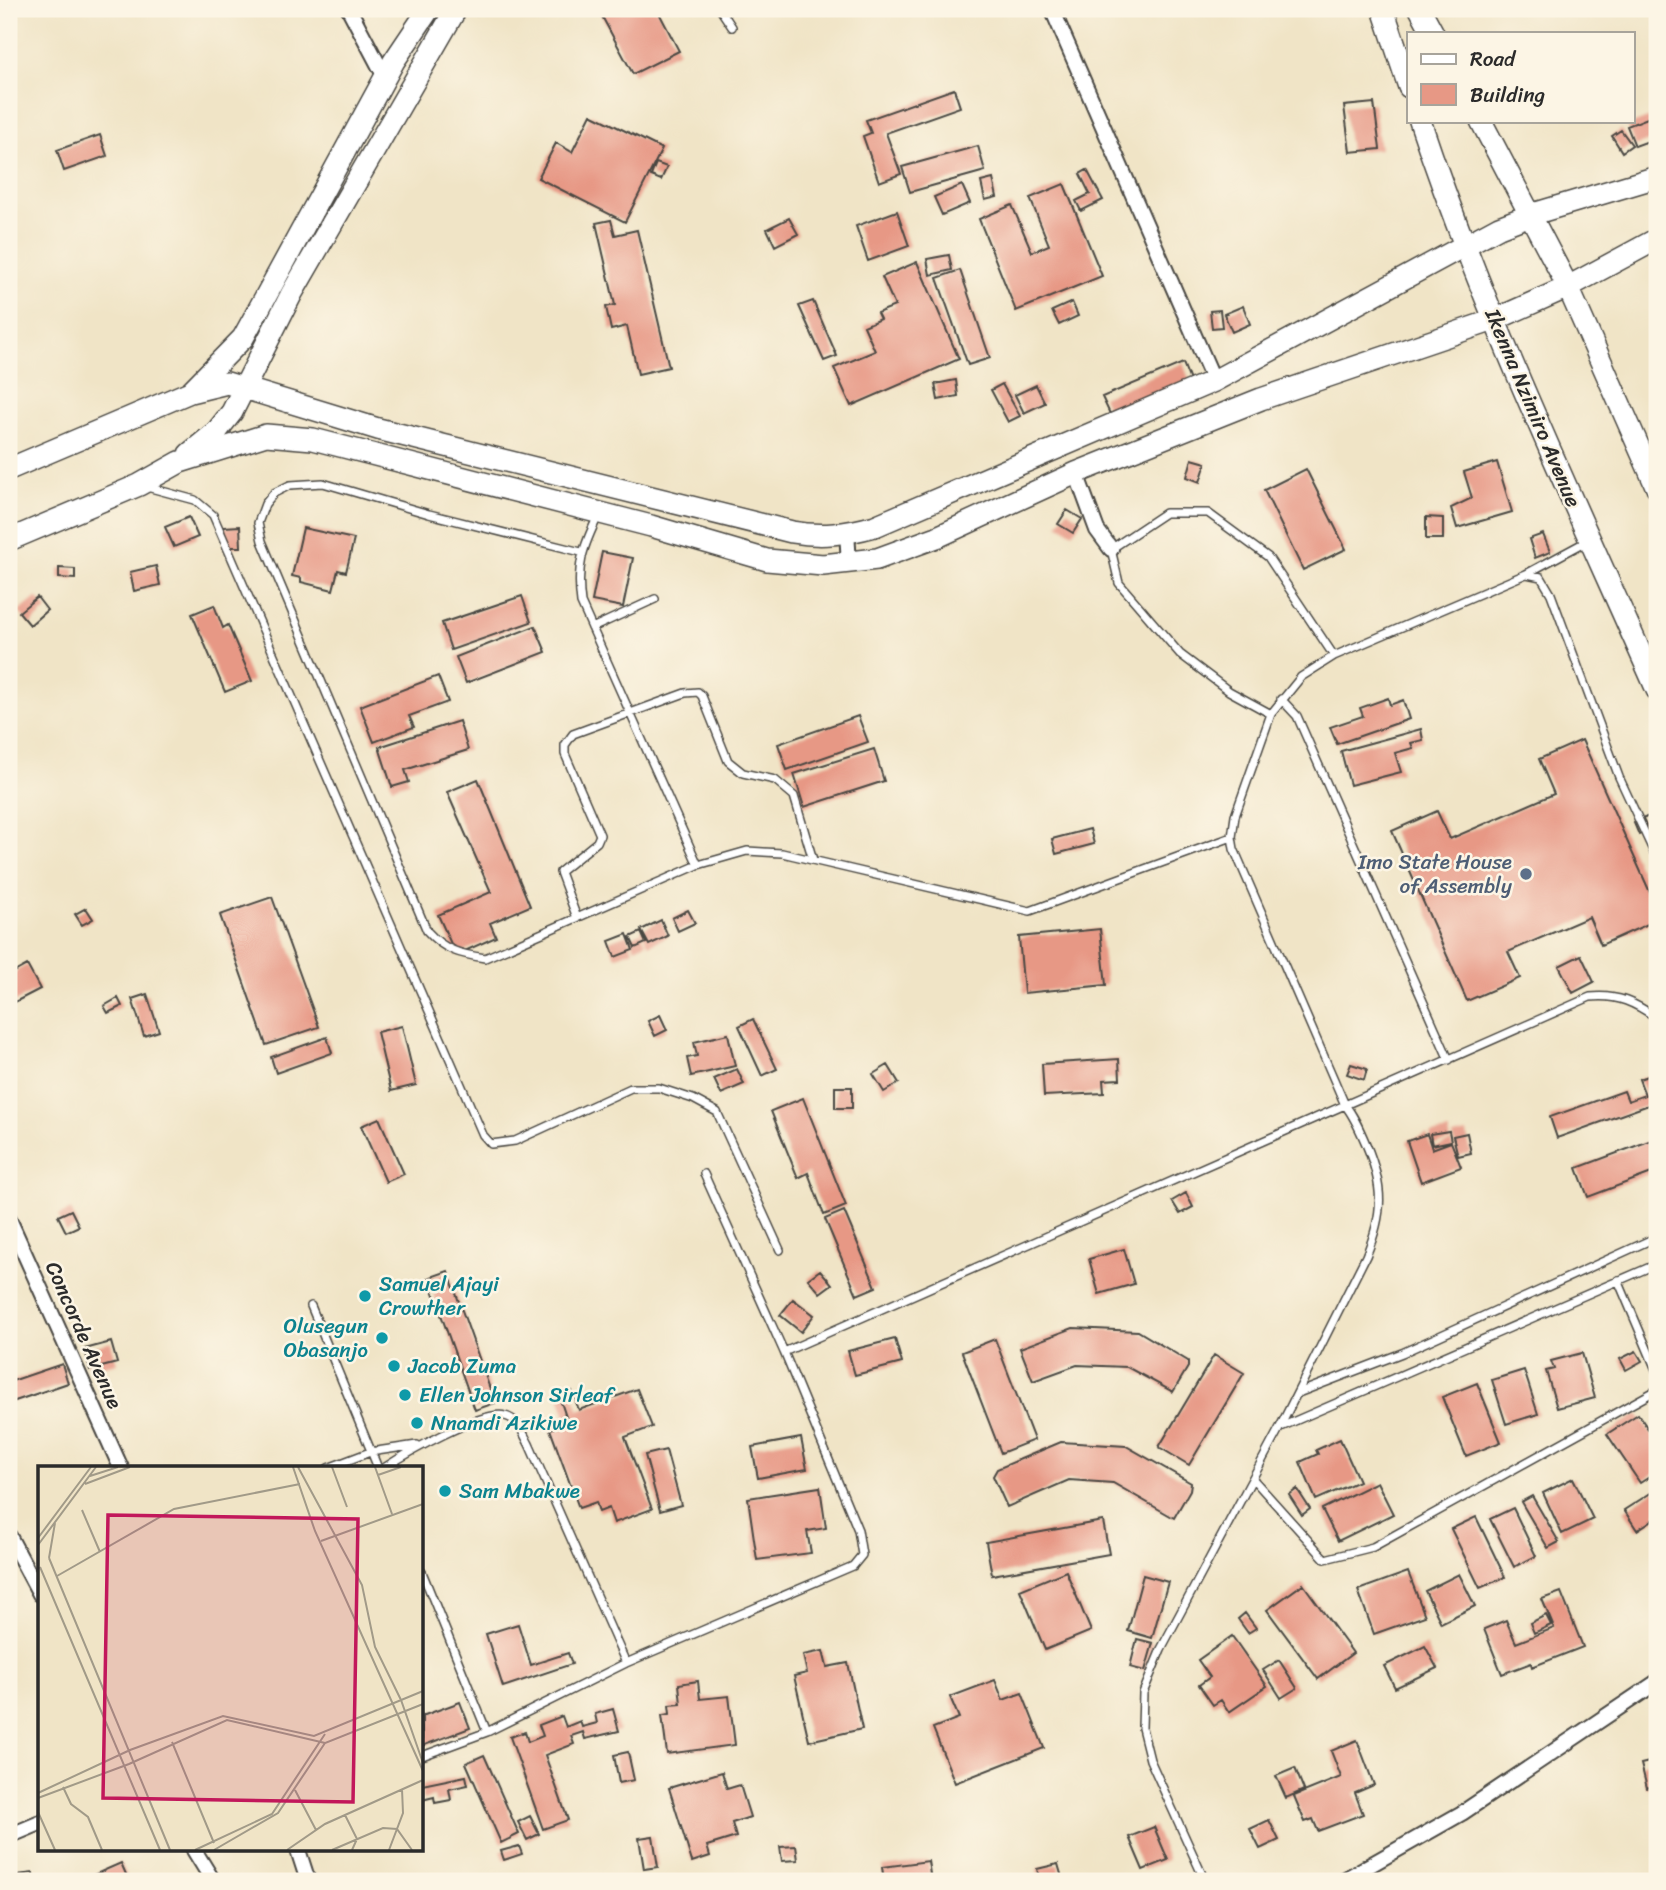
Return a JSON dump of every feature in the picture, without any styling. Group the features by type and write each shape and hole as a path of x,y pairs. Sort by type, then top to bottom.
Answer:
{"street":[{"path":"349,9 385,77"},
{"path":"190,392 243,338 385,77 429,9"},
{"path":"9,540 139,485 180,462 217,431 246,388 292,293 456,9"},
{"path":"1052,9 1214,381"},
{"path":"1383,9 1407,81"},
{"path":"1420,9 1432,32"},
{"name":"Ikenna Nzimiro Avenue","path":"1420,122 1462,244 1657,690"},
{"path":"1483,122 1533,214 1568,287 1657,488"},
{"path":"9,469 190,392 227,383 377,429 792,532 820,536 847,533 875,526 1214,381 1462,244 1533,214 1657,177"},
{"path":"180,462 255,438 278,435 313,439 600,513 766,560 823,565 877,559 937,537 1076,473 1261,399 1494,320 1568,287 1657,239"},
{"path":"1076,473 1097,530 1111,549"},
{"path":"847,533 849,562"},
{"name":"Concorde Avenue","path":"9,1219 120,1466"},
{"path":"9,1536 38,1590"},
{"path":"1342,1881 1462,1813 1657,1682"},
{"path":"9,1836 38,1824"},
{"path":"195,1852 213,1881"},
{"path":"299,1852 308,1881"}],"lane":[{"path":"720,9 732,27"},
{"path":"581,552 429,514 323,482 290,485 274,493 265,504 258,523 262,541 427,932 442,947 458,954 485,957 698,865 747,851 782,853 1030,911 1232,837"},
{"path":"139,485 195,500 213,515 483,1135 491,1144 515,1141 631,1088 659,1088 693,1099 717,1112 780,1250"},
{"path":"600,513 581,552 579,595 698,865"},
{"path":"1270,714 1229,691 1180,654 1119,583 1111,549 1165,513 1208,513 1268,557 1334,656"},
{"path":"1205,1881 1150,1760 1142,1728 1143,1693 1161,1649 1280,1427 1366,1256 1380,1212 1378,1172 1353,1115 1345,1105 1234,849 1232,837 1235,816 1270,714 1301,677 1334,656 1526,574 1590,540"},
{"path":"1526,574 1541,577 1551,594 1619,777 1657,859"},
{"path":"592,628 655,599"},
{"path":"577,918 560,872 597,842 600,835 565,754 565,745 573,734 685,693 698,692 728,761 743,773 775,780 794,796 813,860"},
{"path":"1280,699 1297,716 1449,1060"},
{"path":"784,1352 1590,996 1608,995 1631,1001 1657,1018"},
{"path":"424,1755 487,1732 626,1664 853,1566 862,1555 858,1530 784,1352 704,1174"},
{"path":"1297,1393 1402,1353 1657,1237"},
{"path":"1280,1427 1657,1264"},
{"path":"1618,1280 1657,1372"},
{"path":"311,1306 377,1466"},
{"path":"1252,1479 1325,1559 1373,1547 1657,1390"},
{"path":"333,1466 370,1452 421,1444 502,1415 521,1428 626,1664"},
{"path":"387,1466 421,1444"},
{"path":"424,1578 487,1732"}],"building":[{"path":"598,9 657,9 679,51 633,74"},
{"path":"954,89 960,107 886,133 901,174 879,182 863,136 871,133 866,120"},
{"path":"1374,103 1380,149 1350,152 1344,106"},
{"path":"591,114 662,149 625,222 538,178 556,143 572,152"},
{"path":"1650,117 1657,138 1635,146 1627,126"},
{"path":"1621,130 1632,145 1622,152 1612,136"},
{"path":"100,135 107,156 64,171 57,150"},
{"path":"978,146 985,171 910,192 902,167"},
{"path":"656,163 667,167 661,180 651,176"},
{"path":"1087,170 1103,200 1081,211 1076,201 1090,194 1080,174"},
{"path":"993,179 997,197 985,200 981,182"},
{"path":"1064,184 1102,276 1016,311 979,219 1012,205 1032,252 1049,245 1030,198"},
{"path":"962,185 970,203 942,215 934,197"},
{"path":"897,211 909,246 868,261 856,226"},
{"path":"789,218 798,234 775,246 767,229"},
{"path":"611,220 615,235 637,230 669,367 638,374 627,326 611,330 606,307 615,305 596,223"},
{"path":"949,255 952,270 930,275 927,259"},
{"path":"917,262 959,359 851,406 834,368 875,351 864,326 880,319 877,313 895,306 882,277"},
{"path":"960,270 990,358 968,365 937,278"},
{"path":"813,301 837,356 824,361 799,306"},
{"path":"1072,302 1078,316 1059,325 1052,311"},
{"path":"1243,306 1250,324 1232,332 1224,314"},
{"path":"1220,310 1222,327 1212,328 1210,311"},
{"path":"1183,363 1190,381 1110,414 1102,397"},
{"path":"956,380 958,396 938,400 935,384"},
{"path":"1002,384 1020,416 1008,422 991,390"},
{"path":"1036,385 1045,403 1024,413 1015,395"},
{"path":"1192,459 1206,463 1200,482 1187,477"},
{"path":"1497,462 1512,512 1457,528 1451,508 1472,498 1464,472"},
{"path":"1306,469 1346,549 1303,570 1264,490"},
{"path":"1067,510 1082,519 1073,533 1058,524"},
{"path":"189,517 198,537 174,547 165,527"},
{"path":"1426,517 1443,518 1443,539 1426,539"},
{"path":"240,526 241,547 225,547 224,527"},
{"path":"303,528 354,539 346,572 338,570 333,590 301,582 301,578 292,576"},
{"path":"1543,534 1550,552 1535,558 1529,539"},
{"path":"602,552 633,558 623,607 592,601"},
{"path":"156,566 160,585 134,591 130,572"},
{"path":"59,568 75,569 75,579 59,578"},
{"path":"522,596 531,622 451,650 442,623"},
{"path":"37,597 47,610 30,625 19,612"},
{"path":"214,605 223,628 228,625 252,681 225,692 192,614"},
{"path":"535,626 546,652 466,683 456,657"},
{"path":"438,676 448,702 409,716 414,727 374,742 360,706"},
{"path":"1388,698 1390,705 1403,700 1409,719 1337,744 1330,727 1363,716 1360,708"},
{"path":"858,716 868,742 787,770 778,744"},
{"path":"459,721 468,750 405,770 409,782 392,787 379,747"},
{"path":"1421,729 1423,740 1411,743 1413,748 1395,753 1401,772 1350,785 1341,751"},
{"name":"Imo State House of Assembly","path":"1582,740 1657,908 1657,920 1601,945 1589,917 1508,952 1520,978 1467,1001 1392,831 1437,811 1450,839 1554,794 1539,759"},
{"path":"874,749 884,781 804,807 794,774"},
{"path":"478,779 530,906 490,923 496,937 456,955 438,915 491,892 447,792"},
{"path":"1653,814 1657,826 1639,835 1634,823"},
{"path":"1090,829 1094,844 1056,854 1052,839"},
{"path":"272,897 319,1027 266,1045 220,915"},
{"path":"86,908 93,919 82,925 75,914"},
{"path":"688,910 695,923 678,931 672,918"},
{"path":"661,920 668,936 649,945 641,930"},
{"path":"1100,929 1106,985 1024,993 1019,937"},
{"path":"641,932 646,943 635,948 630,937"},
{"path":"627,934 633,950 615,957 609,941"},
{"path":"1581,955 1594,982 1573,993 1559,966"},
{"path":"27,965 40,989 9,1005 9,975"},
{"path":"147,994 159,1031 144,1036 132,999"},
{"path":"118,998 122,1006 108,1013 104,1006"},
{"path":"660,1015 667,1030 655,1036 648,1021"},
{"path":"753,1019 777,1069 762,1076 739,1026"},
{"path":"402,1026 416,1085 391,1091 377,1032"},
{"path":"728,1034 735,1066 691,1076 687,1058 697,1056 694,1042"},
{"path":"327,1037 332,1053 276,1073 271,1057"},
{"path":"1119,1059 1120,1079 1103,1080 1104,1093 1044,1096 1042,1064"},
{"path":"1351,1064 1367,1069 1364,1080 1347,1074"},
{"path":"888,1065 899,1083 884,1092 873,1074"},
{"path":"737,1069 744,1084 721,1094 714,1079"},
{"path":"1657,1073 1657,1102 1557,1138 1550,1117 1624,1091 1628,1101 1645,1095 1639,1079"},
{"path":"835,1087 852,1087 852,1108 835,1108"},
{"path":"803,1098 846,1206 824,1215 808,1173 798,1178 771,1111"},
{"path":"379,1118 404,1174 386,1182 361,1126"},
{"path":"1449,1131 1451,1141 1432,1145 1430,1134"},
{"path":"1467,1133 1471,1153 1458,1156 1453,1136"},
{"path":"1427,1134 1432,1149 1451,1142 1461,1167 1421,1182 1407,1141"},
{"path":"1657,1138 1657,1171 1588,1197 1577,1168"},
{"path":"1186,1193 1193,1207 1180,1214 1172,1201"},
{"path":"71,1210 79,1226 66,1232 58,1216"},
{"path":"844,1211 876,1287 857,1295 825,1219"},
{"path":"1124,1249 1134,1284 1099,1294 1089,1259"},
{"path":"820,1270 832,1284 820,1293 808,1279"},
{"path":"448,1271 495,1403 475,1410 428,1278"},
{"path":"793,1299 814,1315 801,1332 780,1315"},
{"path":"1073,1328 1138,1331 1188,1361 1188,1367 1173,1392 1127,1367 1077,1365 1033,1381 1020,1348"},
{"path":"895,1339 902,1363 855,1375 848,1351"},
{"path":"995,1339 1034,1440 1001,1453 962,1352"},
{"path":"111,1342 117,1363 90,1370 85,1349"},
{"path":"1636,1351 1642,1361 1626,1370 1620,1359"},
{"path":"1582,1353 1595,1398 1557,1408 1546,1371 1554,1369 1551,1361"},
{"path":"1214,1355 1244,1373 1189,1465 1159,1447"},
{"path":"62,1364 68,1383 9,1403 9,1382"},
{"path":"1524,1370 1538,1414 1506,1424 1492,1380"},
{"path":"1477,1383 1501,1442 1466,1456 1442,1397"},
{"path":"637,1389 652,1427 625,1437 652,1509 614,1523 609,1508 599,1512 596,1502 579,1508 550,1429 568,1423 559,1396 572,1391 579,1410"},
{"path":"1638,1414 1657,1442 1657,1472 1640,1483 1607,1434"},
{"path":"801,1438 807,1469 758,1478 752,1447"},
{"path":"1340,1439 1359,1481 1316,1500 1300,1462 1318,1454 1316,1450"},
{"path":"1061,1442 1126,1446 1191,1483 1190,1490 1174,1518 1113,1483 1069,1480 1007,1507 993,1476 997,1469"},
{"path":"666,1450 681,1505 660,1511 645,1455"},
{"path":"1573,1478 1593,1519 1562,1534 1543,1493"},
{"path":"1377,1482 1393,1514 1338,1541 1322,1509"},
{"path":"820,1487 826,1528 807,1531 811,1553 757,1560 748,1498"},
{"path":"1297,1489 1310,1509 1302,1515 1289,1495"},
{"path":"1657,1489 1657,1517 1637,1530 1624,1510"},
{"path":"1532,1496 1559,1542 1548,1548 1521,1502"},
{"path":"1513,1508 1536,1556 1514,1567 1490,1519"},
{"path":"1476,1517 1505,1577 1480,1588 1451,1529"},
{"path":"1103,1521 1109,1554 992,1575 986,1542"},
{"path":"1066,1571 1091,1631 1045,1650 1020,1590"},
{"path":"1408,1572 1425,1616 1374,1634 1358,1590"},
{"path":"1459,1574 1475,1606 1441,1623 1425,1591"},
{"path":"1143,1575 1168,1582 1152,1638 1128,1631"},
{"path":"1303,1584 1353,1653 1318,1679 1267,1610"},
{"path":"1561,1592 1583,1647 1532,1667 1531,1663 1502,1674 1484,1629 1506,1620 1516,1643 1554,1628 1542,1599"},
{"path":"1245,1613 1256,1628 1248,1633 1238,1619"},
{"path":"1546,1615 1551,1625 1534,1633 1530,1623"},
{"path":"518,1624 531,1665 568,1653 572,1664 503,1687 486,1634"},
{"path":"1232,1636 1267,1686 1229,1712 1221,1700 1213,1705 1199,1685 1210,1677 1198,1660"},
{"path":"1137,1639 1153,1643 1145,1671 1130,1667"},
{"path":"1425,1646 1437,1668 1395,1688 1384,1666"},
{"path":"823,1651 827,1667 848,1663 862,1729 809,1741 794,1676 807,1673 803,1655"},
{"path":"1279,1660 1297,1688 1281,1698 1263,1670"},
{"path":"995,1680 1003,1700 1022,1693 1044,1748 955,1783 933,1728 959,1718 950,1697"},
{"path":"698,1681 700,1699 729,1696 735,1745 667,1754 662,1715 670,1714 669,1705 681,1704 679,1684"},
{"path":"460,1702 470,1728 424,1745 424,1715"},
{"path":"613,1709 619,1731 585,1739 583,1732 571,1736 574,1744 545,1755 568,1820 543,1829 510,1737 525,1732 528,1742 543,1736 539,1725 562,1716 566,1727 580,1721 582,1727 597,1723 595,1714"},
{"path":"1357,1740 1374,1785 1355,1793 1363,1814 1318,1831 1313,1819 1305,1822 1294,1796 1341,1777 1331,1751"},
{"path":"628,1752 634,1780 619,1783 614,1755"},
{"path":"484,1755 519,1834 501,1843 466,1763"},
{"path":"1657,1760 1657,1785 1647,1788 1641,1764"},
{"path":"1295,1768 1304,1790 1286,1798 1276,1776"},
{"path":"722,1772 727,1789 740,1785 750,1817 732,1823 736,1837 707,1846 710,1856 692,1862 669,1788"},
{"path":"466,1776 468,1785 449,1789 451,1800 435,1803 434,1797 424,1800 424,1785"},
{"path":"530,1816 539,1834 527,1840 518,1822"},
{"path":"1269,1820 1279,1840 1260,1849 1250,1829"},
{"path":"1154,1827 1168,1860 1143,1870 1129,1837"},
{"path":"653,1836 658,1867 644,1869 639,1838"},
{"path":"519,1846 522,1854 504,1860 501,1851"},
{"path":"796,1846 798,1860 782,1861 780,1847"},
{"path":"928,1861 931,1881 884,1881 882,1867"},
{"path":"121,1863 129,1881 80,1881"},
{"path":"1058,1864 1063,1881 1040,1881 1037,1869"},
{"path":"33,1873 34,1881 17,1881 16,1875"}],"place":[{"name":"Imo State House of Assembly","path":"1526,874"},
{"name":"Samuel Ajayi Crowther","path":"365,1296"},
{"name":"Olusegun Obasanjo","path":"382,1338"},
{"name":"Jacob Zuma","path":"394,1366"},
{"name":"Ellen Johnson Sirleaf","path":"405,1395"},
{"name":"Nnamdi Azikiwe","path":"417,1423"},
{"name":"Sam Mbakwe","path":"445,1491"}]}
